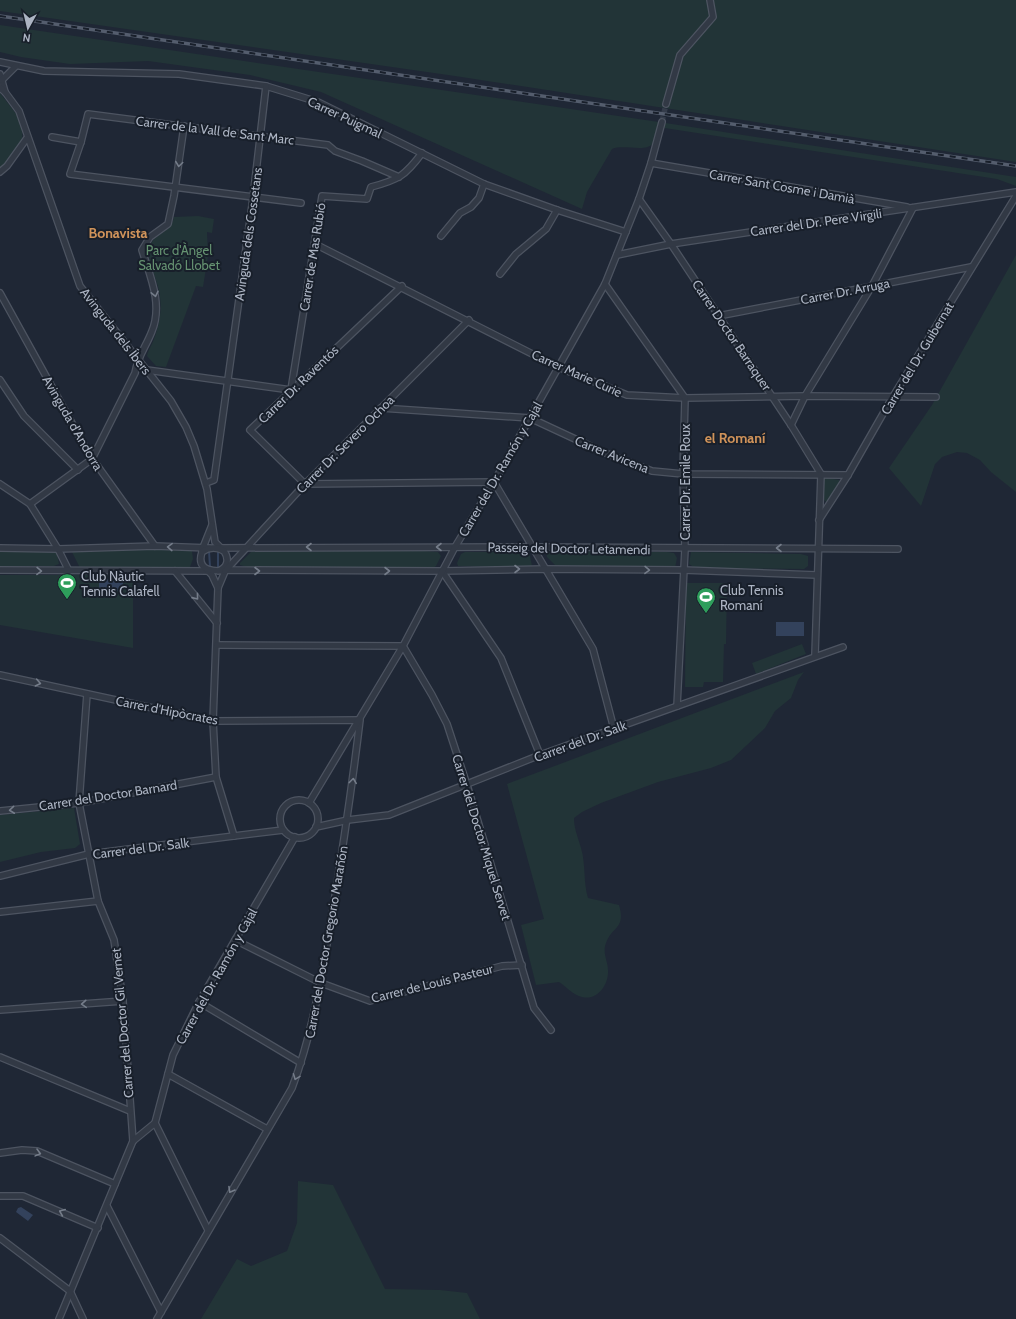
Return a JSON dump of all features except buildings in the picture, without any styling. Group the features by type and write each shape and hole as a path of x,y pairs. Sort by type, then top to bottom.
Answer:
{"street":[{"path":"666,104 680,55 713,17 710,0"},
{"name":"Carrer Puigmal","path":"0,62 44,71 180,74 266,86 318,102 484,184 557,210 626,232"},
{"path":"2,80 16,66"},
{"name":"Avinguda dels Íbers","path":"0,74 2,80 2,90 19,111 27,138 80,286 147,370 170,401 186,427 206,483 215,542 220,549"},
{"name":"Avinguda dels Cossetans","path":"206,483 214,480 253,198 266,86"},
{"name":"Carrer de la Vall de Sant Marc","path":"176,187 70,174 81,142 88,114 328,145 335,151 399,177"},
{"name":"Carrer del Dr. Ramón y Cajal","path":"309,803 403,646 455,547 494,482 605,284 652,163 662,122"},
{"path":"30,504 92,459 135,373 137,359 153,330 157,298 142,250 150,237 168,224 176,187 184,126"},
{"path":"52,137 81,142"},
{"path":"0,172 7,166 27,138"},
{"name":"Carrer de Mas Rubió","path":"291,390 316,244 322,196 367,199 371,187 393,181 409,171 422,153"},
{"name":"Carrer Sant Cosme i Damià","path":"652,163 913,208"},
{"path":"441,236 460,213 471,207 479,198 484,184"},
{"path":"176,187 301,203"},
{"name":"Carrer del Dr. Pere Virgili","path":"617,255 671,244 1016,192"},
{"name":"Carrer del Dr. Guibernat","path":"819,521 848,475 892,398 971,267 1016,196"},
{"name":"Carrer Doctor Barraquer","path":"639,199 671,244 791,425 821,474"},
{"path":"791,425 805,396 872,286 913,208"},
{"path":"500,274 516,254 546,229 557,210"},
{"name":"Carrer Marie Curie","path":"316,244 469,320 558,367 627,395 685,398 805,396 892,398 936,397"},
{"name":"Carrer Dr. Arruga","path":"718,316 971,267"},
{"path":"605,284 685,398"},
{"name":"Carrer Dr. Raventós","path":"305,484 250,430 402,286"},
{"name":"Avinguda d'Andorra","path":"0,293 92,459 155,546"},
{"name":"Carrer Dr. Severo Ochoa","path":"225,571 305,484 469,320"},
{"path":"147,370 291,390"},
{"path":"0,380 24,416 78,470"},
{"name":"Carrer Dr. Emile Roux","path":"677,706 685,549 683,474 685,398"},
{"name":"Carrer Avicena","path":"381,408 530,418 603,452 652,471 683,474 848,475"},
{"path":"815,656 821,474"},
{"path":"305,484 494,482 531,547 593,648 614,729"},
{"path":"0,484 30,504 58,549 68,571"},
{"name":"Avinguda dels Íbers","path":"205,549 213,522"},
{"path":"0,548 58,549 155,546 220,549 227,562 218,588 213,721 216,777 234,836"},
{"name":"Passeig del Doctor Letamendi","path":"220,549 248,547 898,549"},
{"path":"205,549 200,561 211,571 218,588"},
{"path":"211,571 225,566 227,562"},
{"name":"Passeig del Doctor Letamendi","path":"0,570 442,571 545,569 683,570 817,575"},
{"path":"175,571 217,623"},
{"path":"442,571 501,658 540,755"},
{"path":"217,645 403,646"},
{"name":"Carrer del Doctor Miquel Servet","path":"403,646 432,695 446,724 467,785 534,1008 551,1030"},
{"name":"Carrer del Dr. Salk","path":"316,827 348,820 389,815 540,755 843,647"},
{"name":"Carrer d'Hipòcrates","path":"0,675 213,721 360,720"},
{"name":"Carrer del Doctor Gil Vernet","path":"88,694 79,803 98,901 114,940 122,1001 133,1141"},
{"name":"Carrer del Doctor Gregorio Marañón","path":"157,1319 292,1088 301,1063 316,1012 348,820 360,720"},
{"name":"Carrer del Doctor Barnard","path":"0,811 79,803 216,777"},
{"path":"298,800 309,803 315,809 317,814 316,827 308,836 295,838 284,830 280,818 286,806 298,800"},
{"name":"Carrer del Dr. Salk","path":"0,876 89,854 284,830"},
{"name":"Carrer del Dr. Ramón y Cajal","path":"155,1123 172,1055 199,1002 295,838"},
{"path":"0,912 98,901"},
{"name":"Carrer de Louis Pasteur","path":"235,940 320,983 370,1001 502,966 522,965"},
{"path":"0,1010 122,1001"},
{"path":"199,1002 301,1063"},
{"path":"0,1057 130,1111"},
{"path":"168,1074 267,1129"},
{"path":"58,1319 98,1228 133,1141 155,1123 208,1230"},
{"path":"0,1154 22,1150 37,1151 115,1184"},
{"path":"0,1196 23,1196 98,1228"},
{"path":"107,1206 161,1312"},
{"path":"0,1238 70,1291 83,1319"}],"green space":[{"path":"0,0 1016,0 1016,162 455,76 0,11"},
{"path":"0,25 659,122 1016,177 1016,186 997,179 658,127 654,141 650,146 641,148 623,147 612,149 587,192 582,209 321,92 250,75 148,61 70,64 21,57 0,52"},
{"path":"0,93 21,120 23,143 0,172"},
{"name":"Parc d'Àngel Salvadó Llobet","path":"198,216 214,219 212,233 207,232 208,256 203,287 196,286 166,367 156,366 147,356 160,318 161,302 150,260 149,249 154,240 169,227 174,217"},
{"path":"1016,255 1016,492 991,472 980,460 967,453 957,452 942,457 935,464 921,506 889,468 932,405"},
{"path":"827,478 839,480 840,483 827,503 824,500 822,480"},
{"path":"71,550 190,550 192,551 193,559 190,567 80,568"},
{"path":"0,551 53,551 57,554 59,564 54,566 0,566"},
{"path":"252,551 425,551 438,552 441,556 436,566 432,569 247,567 240,565 240,563"},
{"path":"546,551 667,552 674,553 677,558 675,568 557,567 547,557"},
{"path":"465,552 527,552 530,556 532,566 525,568 458,566 457,563 461,554"},
{"path":"691,552 801,554 808,556 808,566 804,569 695,568 689,564"},
{"name":"Club Nàutic Tennis Calafell","path":"0,575 133,575 133,648 0,625"},
{"name":"Club Tennis Romaní","path":"686,583 727,583 726,644 724,644 723,682 704,682 703,687 685,687"},
{"name":"Club Tennis Romaní","path":"802,644 806,654 756,674 752,663"},
{"path":"804,672 798,680 791,698 775,711 765,728 731,760 711,768 658,782 601,803 582,812 574,818 575,829 583,854 588,898 619,905 621,913 620,923 609,937 605,947 608,967 607,981 598,994 588,998 573,993 559,982 536,985 521,925 544,919 507,784"},
{"path":"74,808 80,844 75,848 41,852 0,862 0,815"},
{"path":"298,1181 333,1185 385,1289 440,1290 467,1293 480,1319 201,1319 237,1259 251,1266 287,1251 297,1223"}],"water":[{"path":"99,579 123,579 123,591 99,591"},
{"name":"Club Tennis Romaní","path":"776,622 804,622 804,636 776,636"},
{"path":"21,1207 33,1215 28,1221 16,1212 18,1208"}],"waterway":[{"path":"218,550 218,567"},
{"path":"209,551 210,567"}],"tunnel":[{"path":"662,122 666,104"}],"railway":[{"path":"0,16 1016,166"}],"place":[{"name":"Club Nàutic Tennis Calafell","path":"67,600"},
{"name":"Club Tennis Romaní","path":"706,614"}],"district":[{"name":"Bonavista","path":"118,233"},
{"name":"el Romaní","path":"735,438"}]}
